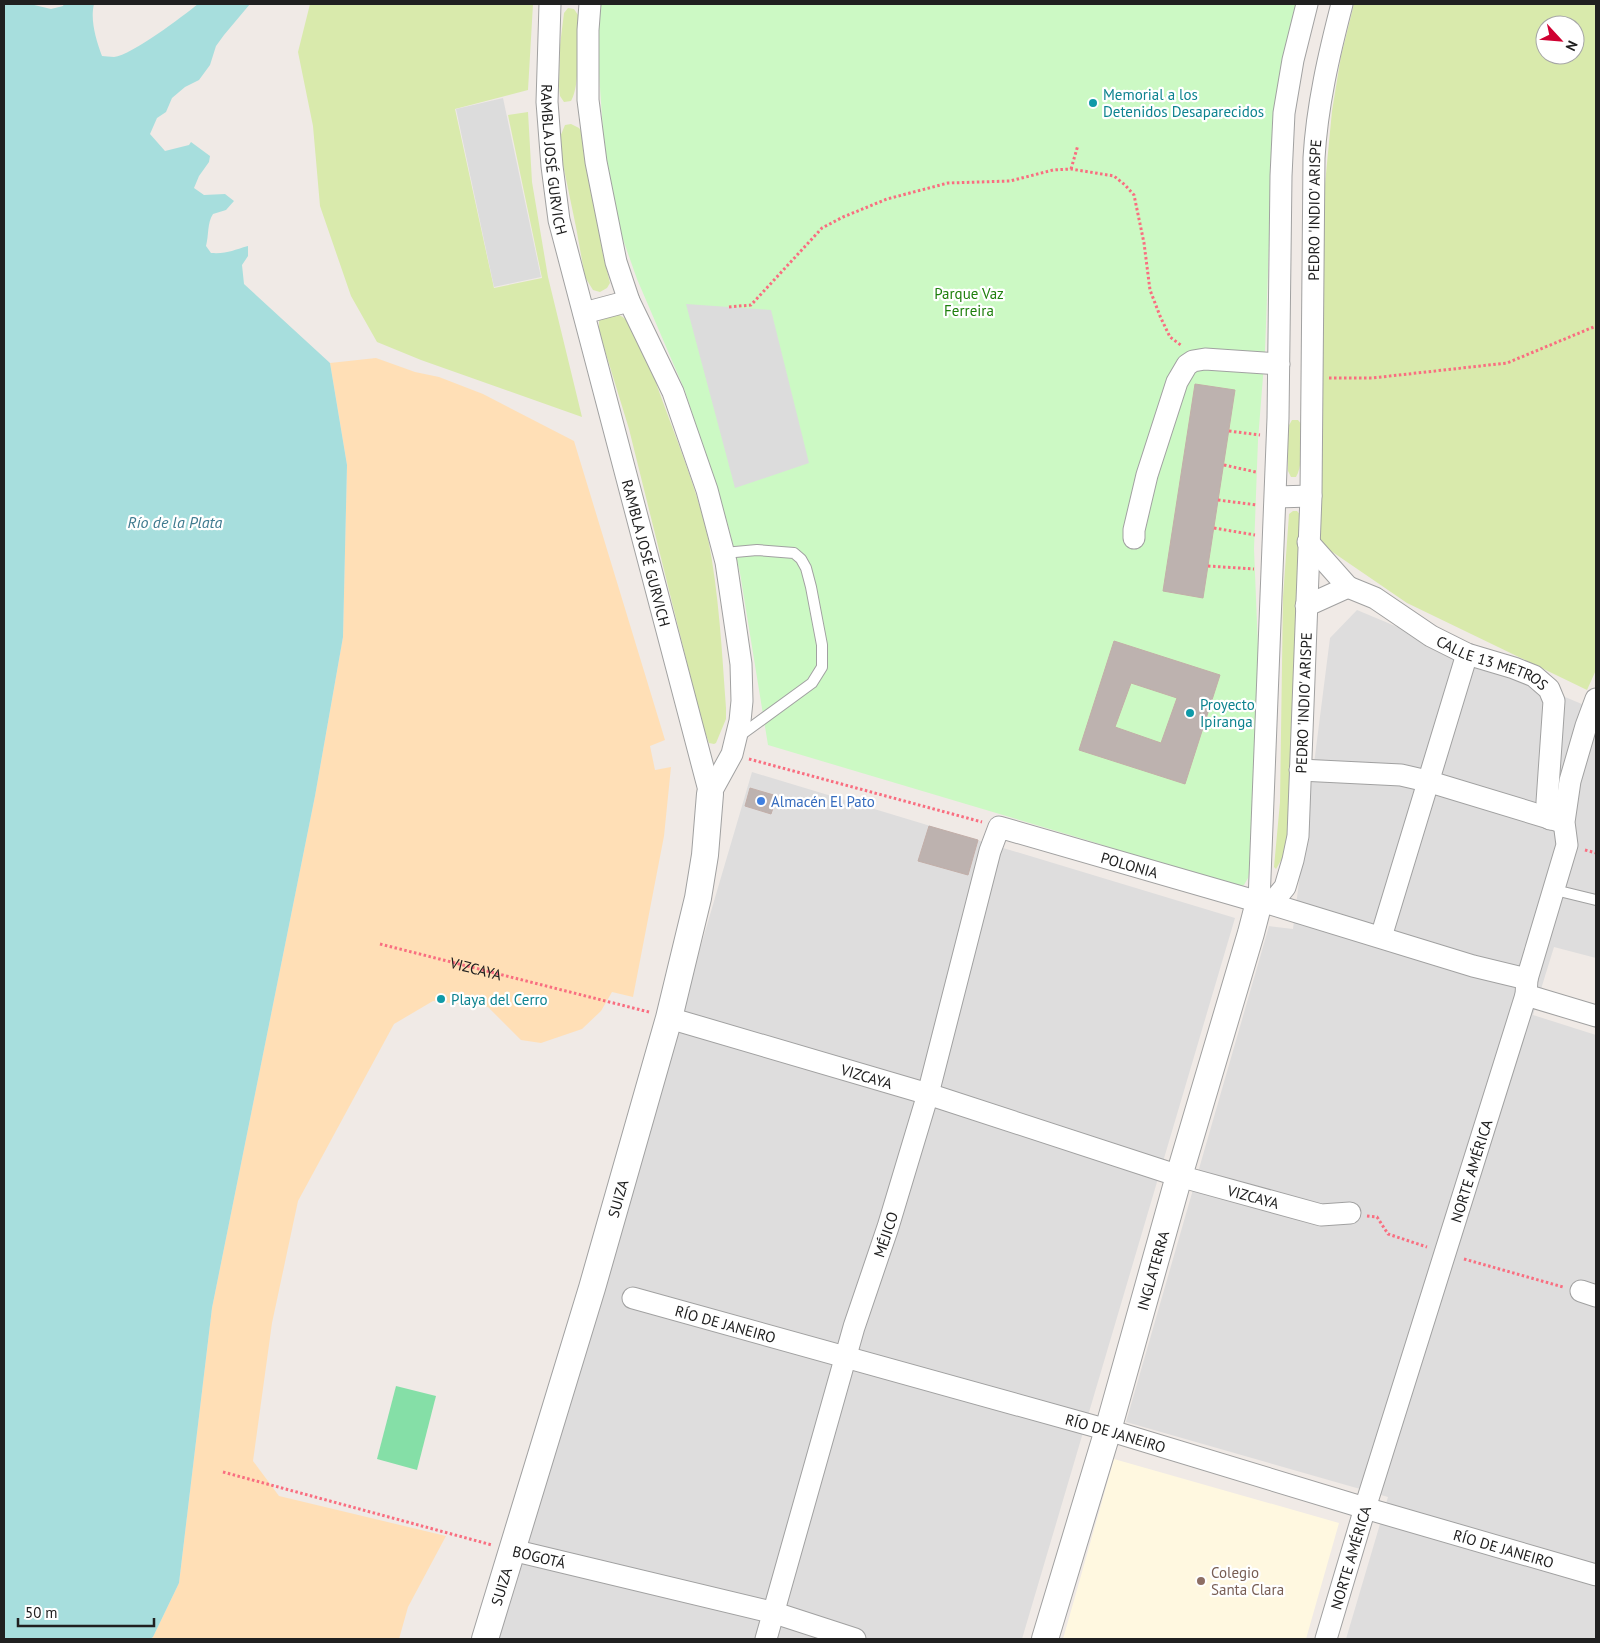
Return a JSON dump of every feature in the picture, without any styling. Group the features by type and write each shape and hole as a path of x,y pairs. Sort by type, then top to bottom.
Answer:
{"street":[{"name":"RAMBLA JOSÉ GURVICH","path":"550,4 547,102 552,166 559,220 710,794"},
{"path":"590,4 588,100 596,162 616,262 629,300 673,392 707,490 724,553 741,664 742,701 734,746"},
{"path":"1265,903 1273,538 1278,428 1281,176 1284,113 1292,60 1307,4"},
{"name":"PEDRO 'INDIO' ARISPE","path":"1265,903 1285,887 1298,836 1311,496 1315,140 1332,44 1342,4"},
{"path":"584,313 629,300"},
{"path":"1134,538 1142,493 1177,382 1187,365 1205,359 1279,364"},
{"path":"1278,428 1312,418"},
{"path":"1276,493 1311,496"},
{"name":"CALLE 13 METROS","path":"1308,542 1348,587 1375,598 1431,636 1467,654 1534,676 1549,689 1554,701 1547,802 1557,820"},
{"path":"1306,606 1348,587"},
{"path":"1381,936 1467,654"},
{"name":"NORTE AMÉRICA","path":"1326,1639 1555,890 1567,845 1557,820 1596,699"},
{"name":"SUIZA","path":"485,1639 592,1288 669,1018 698,898 705,855 710,794 734,746"},
{"path":"1300,770 1400,775 1427,781 1557,820"},
{"name":"POLONIA","path":"999,827 1381,936 1473,966 1596,1016"},
{"name":"MÉJICO","path":"766,1639 775,1613 846,1357 928,1094 990,851 999,827"},
{"name":"INGLATERRA","path":"1045,1639 1108,1430 1179,1176 1251,933 1265,903"},
{"name":"VIZCAYA","path":"669,1018 928,1094 1179,1176 1321,1214 1350,1213"},
{"name":"RÍO DE JANEIRO","path":"633,1298 1108,1430 1365,1508 1596,1575"},
{"name":"BOGOTÁ","path":"512,1550 775,1613 855,1639"}],"lane":[{"path":"724,553 757,550 794,553 801,559 806,568 811,587 822,645 822,667 812,683 734,746"},
{"path":"1555,890 1596,900"}],"path":[{"path":"1071,169 1078,145"},
{"path":"729,307 751,305 822,228 864,208 910,192 948,183 1010,181 1053,170 1071,169 1114,176 1134,194 1144,243 1150,290 1170,337 1190,353 1193,362"},
{"path":"1312,379 1372,378 1507,363 1596,326"},
{"path":"1229,431 1278,428"},
{"path":"1224,465 1276,493"},
{"path":"1218,500 1276,493"},
{"path":"1214,528 1273,538"},
{"path":"1208,566 1273,570"},
{"path":"734,746 999,827"},
{"name":"VIZCAYA","path":"380,944 669,1018"},
{"name":"BOGOTÁ","path":"223,1472 512,1550"}],"shaded area":[{"path":"503,98 541,277 494,287 456,109"},
{"path":"686,304 771,310 809,463 735,488"},
{"path":"1357,610 1596,710 1596,958 1554,947 1533,1015 1596,1035 1596,1639 1346,1639 1388,1497 1126,1422 1269,926 1293,929 1330,638"},
{"path":"752,772 1235,918 1022,1639 497,1639"},
{"name":"Colegio Santa Clara","path":"1114,1459 1339,1523 1306,1639 1063,1639"}],"green space":[{"path":"310,4 533,4 528,90 455,109 494,288 542,278 508,115 528,112 532,182 548,277 582,417 421,360 377,342 351,296 320,206 313,126 298,52"},
{"name":"Parque Vaz Ferreira","path":"599,4 1303,4 1272,162 1265,351 1258,440 1254,549 1258,648 1254,809 1251,864 1248,878 1244,885 1235,887 1093,842 768,745 740,573 728,525 685,391 637,279 619,228 604,146 599,73"},
{"path":"1354,4 1596,4 1596,670 1587,690 1407,603 1312,538 1323,205 1332,111 1341,56"},
{"path":"568,8 574,9 578,15 578,60 574,94 571,101 564,102 560,96 559,87 560,45 564,13"},
{"path":"571,124 579,128 584,135 603,254 610,283 607,288 600,292 593,290 585,277 561,155 560,137 565,125"},
{"path":"613,312 632,326 645,347 692,483 708,538 717,602 726,708 726,719 714,744 709,743 702,723 629,429 599,331 599,321 606,313"},
{"path":"1292,420 1298,420 1302,425 1301,459 1296,477 1291,477 1288,471 1288,427"},
{"path":"1297,511 1302,517 1288,839 1283,857 1276,869 1274,867 1280,802 1283,597 1289,514"},
{"path":"396,1386 436,1396 417,1470 377,1459"}],"sand":[{"name":"Playa del Cerro","path":"376,358 415,372 439,377 483,394 574,441 665,740 650,746 655,770 671,767 664,836 633,997 612,992 601,1011 582,1029 541,1043 521,1040 488,1007 433,1001 394,1024 298,1201 272,1323 253,1461 279,1496 446,1536 408,1607 399,1639 150,1639 153,1637 179,1583 212,1308 315,796 343,637 347,465 330,363"}],"water":[{"name":"Río de la Plata","path":"4,4 30,4 51,9 63,6 64,4 94,4 93,23 102,56 114,57 145,43 198,4 250,4 216,46 210,65 199,80 185,87 172,98 166,112 157,118 150,134 165,151 189,145 191,142 210,156 209,162 199,176 194,188 204,195 225,194 234,201 226,210 213,214 206,246 211,253 222,253 248,246 248,256 242,265 244,284 330,363 347,465 343,637 315,796 212,1308 179,1583 153,1637 150,1639 4,1639"}],"building":[{"path":"1195,384 1235,390 1203,598 1163,591"},
{"name":"Proyecto Ipiranga","path":"1114,641 1220,675 1185,784 1079,750","holes":["1131,683 1177,698 1161,743 1115,727"]},
{"name":"Almacén El Pato","path":"750,788 777,796 771,814 745,806"},
{"path":"929,826 978,840 968,875 918,861"}],"place":[{"name":"Memorial a los Detenidos Desaparecidos","path":"1093,103"},
{"name":"Proyecto Ipiranga","path":"1190,713"},
{"name":"Almacén El Pato","path":"761,801"},
{"name":"Playa del Cerro","path":"441,999"},
{"name":"Colegio Santa Clara","path":"1201,1581"}]}
